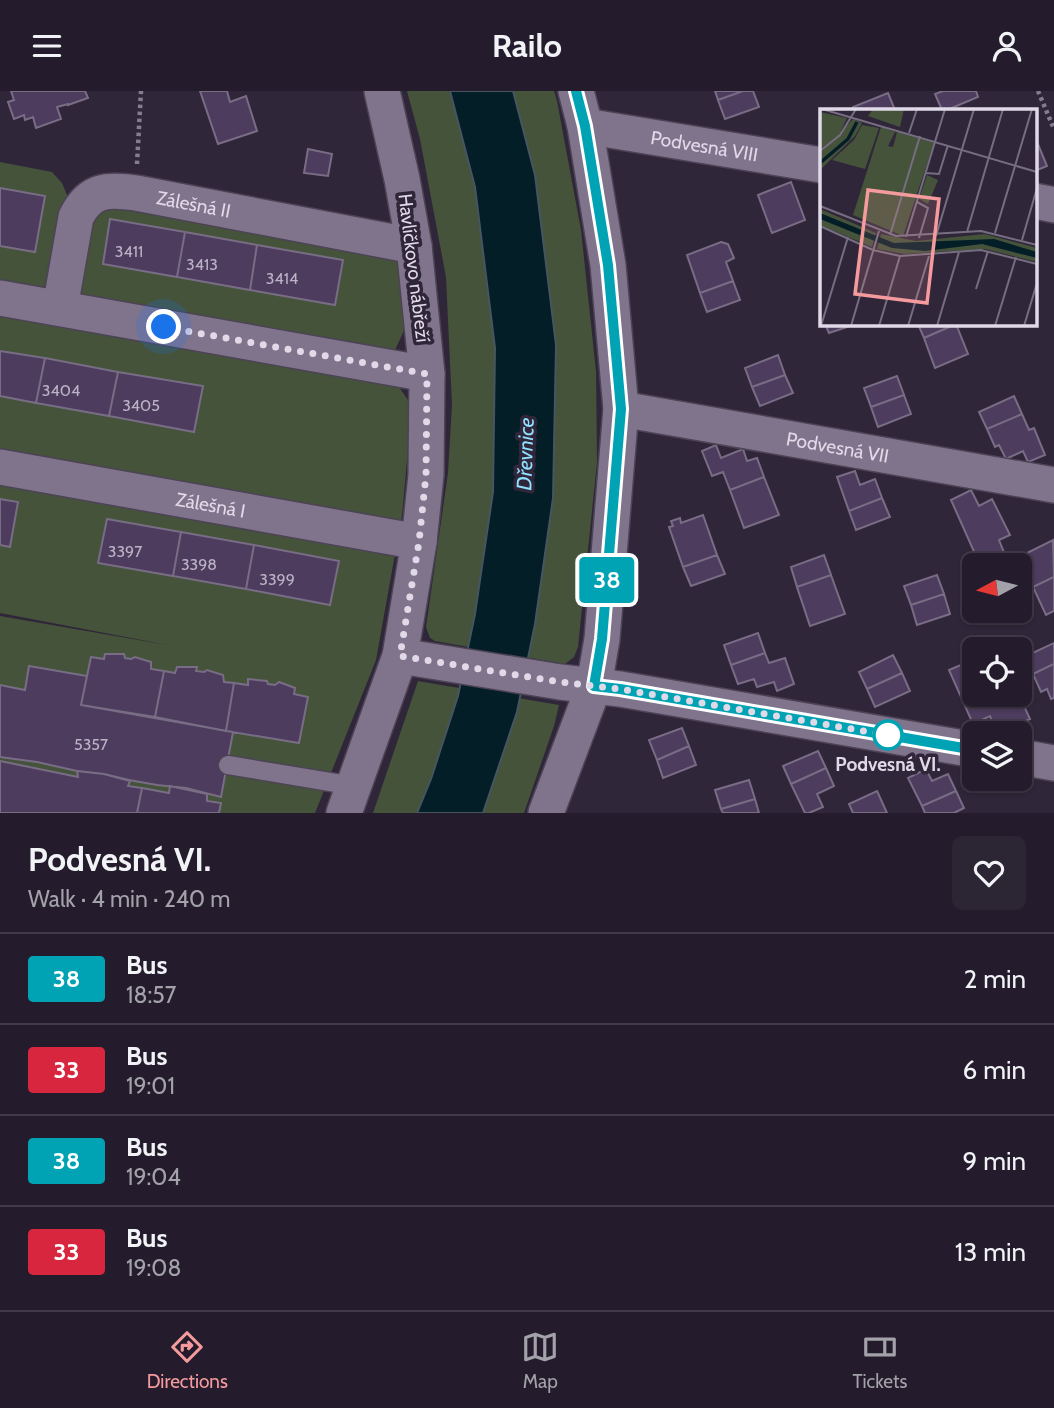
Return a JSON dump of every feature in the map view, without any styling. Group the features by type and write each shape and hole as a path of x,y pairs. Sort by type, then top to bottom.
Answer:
{"street":[{"name":"Havlíčkovo nábřeží","path":"349,800 412,658 426,475 427,374 414,246 382,91"},
{"path":"546,813 577,684 602,639 621,409 608,265 585,126 576,91"},
{"name":"Podvesná VIII","path":"585,126 820,165"},
{"name":"Zálešná II","path":"60,308 76,217 82,204 89,198 108,191 414,246"},
{"path":"1036,201 1054,205"},
{"path":"0,297 427,374"},
{"name":"Podvesná VII","path":"621,409 1054,485"},
{"name":"Zálešná I","path":"0,467 419,542"},
{"path":"412,658 620,689 962,748"},
{"path":"1032,759 1054,763"}],"lane":[{"path":"228,765 349,800"}],"path":[{"path":"136,194 141,91"},
{"path":"1038,91 1054,129"}],"green space":[{"path":"407,91 554,91 557,101 581,230 596,371 597,462 578,647 574,657 565,664 435,641 430,638 426,627 448,473 452,405 446,277 420,139"},
{"path":"0,162 52,172 62,183 67,195 66,223 55,277 46,286 32,290 0,284"},
{"path":"101,202 400,257 408,322 395,350 367,353 78,294 92,208"},
{"path":"0,314 370,382 397,384 412,406 402,515 376,660 315,813 0,813 0,616 173,646 0,613"},
{"path":"418,681 559,705 524,813 373,813"}],"water":[{"name":"Dřevnice","path":"450,91 513,91 535,175 556,345 553,498 535,624 517,712 483,813 417,813 458,696 475,614 493,492 495,348 475,187"}],"building":[{"path":"11,91 85,91 88,98 57,107 61,119 36,128 33,117 25,120 24,115 14,119 8,102 14,100"},
{"path":"200,91 227,91 230,102 246,96 257,131 218,144"},
{"path":"715,91 743,91 718,100"},
{"path":"743,91 753,91 759,107 725,119 718,100"},
{"path":"943,91 976,91 978,97 949,109 942,109 935,94"},
{"path":"888,93 895,109 854,109"},
{"path":"1036,139 1047,166 1036,171"},
{"path":"308,149 332,154 328,176 304,173"},
{"path":"791,182 805,220 772,233 758,195"},
{"path":"0,188 45,196 35,252 0,246"},
{"path":"110,219 185,232 177,277 103,264"},
{"path":"185,232 257,245 250,290 177,277"},
{"path":"721,242 728,244 734,258 726,262 733,281 700,293 687,255"},
{"path":"257,245 343,260 335,305 250,290"},
{"path":"733,281 740,300 707,312 700,293"},
{"path":"825,325 853,325 829,333"},
{"path":"918,325 954,325 924,338"},
{"path":"956,325 968,354 935,368 924,338"},
{"path":"0,351 45,358 36,403 0,396"},
{"path":"778,355 785,375 752,387 745,368"},
{"path":"45,358 118,372 109,416 36,403"},
{"path":"118,372 203,386 194,432 109,416"},
{"path":"785,375 793,393 760,406 752,387"},
{"path":"897,376 904,395 871,407 864,388"},
{"path":"904,395 911,414 878,427 871,407"},
{"path":"1014,396 1022,414 987,429 979,412"},
{"path":"1022,414 1029,430 1034,428 1045,455 1028,462 1023,451 1006,459 999,445 995,447 987,429"},
{"path":"716,445 721,458 743,449 747,461 757,458 764,477 730,490 723,472 712,476 702,451"},
{"path":"855,471 860,485 875,479 882,498 849,511 837,477"},
{"path":"764,477 779,515 744,528 730,490"},
{"path":"971,490 979,506 992,499 1010,535 999,540 1004,553 975,553 951,500"},
{"path":"882,498 890,517 856,530 849,511"},
{"path":"0,499 18,502 10,547 0,545"},
{"path":"703,515 717,555 683,567 669,527 673,526 671,521 680,518 681,523"},
{"path":"107,519 181,532 173,576 98,563"},
{"path":"181,532 254,545 246,589 173,576"},
{"path":"1053,540 1054,577 1033,587 1032,553 1027,553"},
{"path":"254,545 339,561 330,605 246,589"},
{"path":"717,555 725,574 691,586 683,567"},
{"path":"824,555 831,575 797,587 791,567"},
{"path":"831,575 845,614 810,626 797,587"},
{"path":"937,575 944,594 911,605 904,586"},
{"path":"1054,577 1054,611 1046,615 1033,587"},
{"path":"944,594 950,614 917,625 911,605"},
{"path":"758,633 765,653 731,665 724,645"},
{"path":"1054,643 1054,664 1033,674 1032,653"},
{"path":"765,653 769,663 785,658 794,684 777,691 774,682 757,687 754,679 738,684 731,665"},
{"path":"105,654 124,654 125,658 131,659 135,657 151,662 151,669 164,671 155,717 81,705 91,657 104,659"},
{"path":"893,655 902,673 867,689 859,672"},
{"path":"962,664 962,699 949,670"},
{"path":"1054,664 1054,698 1051,699 1047,689 1041,692 1033,674"},
{"path":"29,666 87,676 81,705 233,732 221,797 186,788 0,757 0,685 25,690"},
{"path":"177,667 197,667 196,671 207,670 223,675 224,682 234,683 226,731 155,717 164,671 175,673"},
{"path":"902,673 910,691 875,707 867,689"},
{"path":"248,679 267,681 268,684 275,685 279,682 295,688 294,694 308,697 299,743 226,731 234,683 248,685"},
{"path":"965,707 1024,707 1030,719 992,721 990,716 972,721"},
{"path":"682,728 689,746 657,760 649,740"},
{"path":"689,746 696,765 663,778 657,760"},
{"path":"818,751 826,768 791,784 783,766"},
{"path":"0,761 78,777 77,771 130,781 128,786 142,788 137,813 0,813"},
{"path":"826,768 834,786 817,794 823,807 805,813 791,784"},
{"path":"926,769 932,781 948,774 956,791 922,806 908,778"},
{"path":"749,780 755,799 721,809 715,790"},
{"path":"170,786 207,794 207,801 221,803 219,813 137,813 142,788 169,793"},
{"path":"877,791 887,813 853,813 849,804"},
{"path":"956,791 964,808 954,813 925,813 922,806"},
{"path":"755,799 759,813 723,813 721,809"}],"bus line":[{"name":"38","path":"576,91 585,126 608,265 621,409 602,639 594,686 962,748"}],"place":[{"name":"Podvesná VI.","path":"888,735"}],"route":[{"path":"164,327 427,374 426,475 419,542 400,656 620,689 893,736 888,735"}]}
